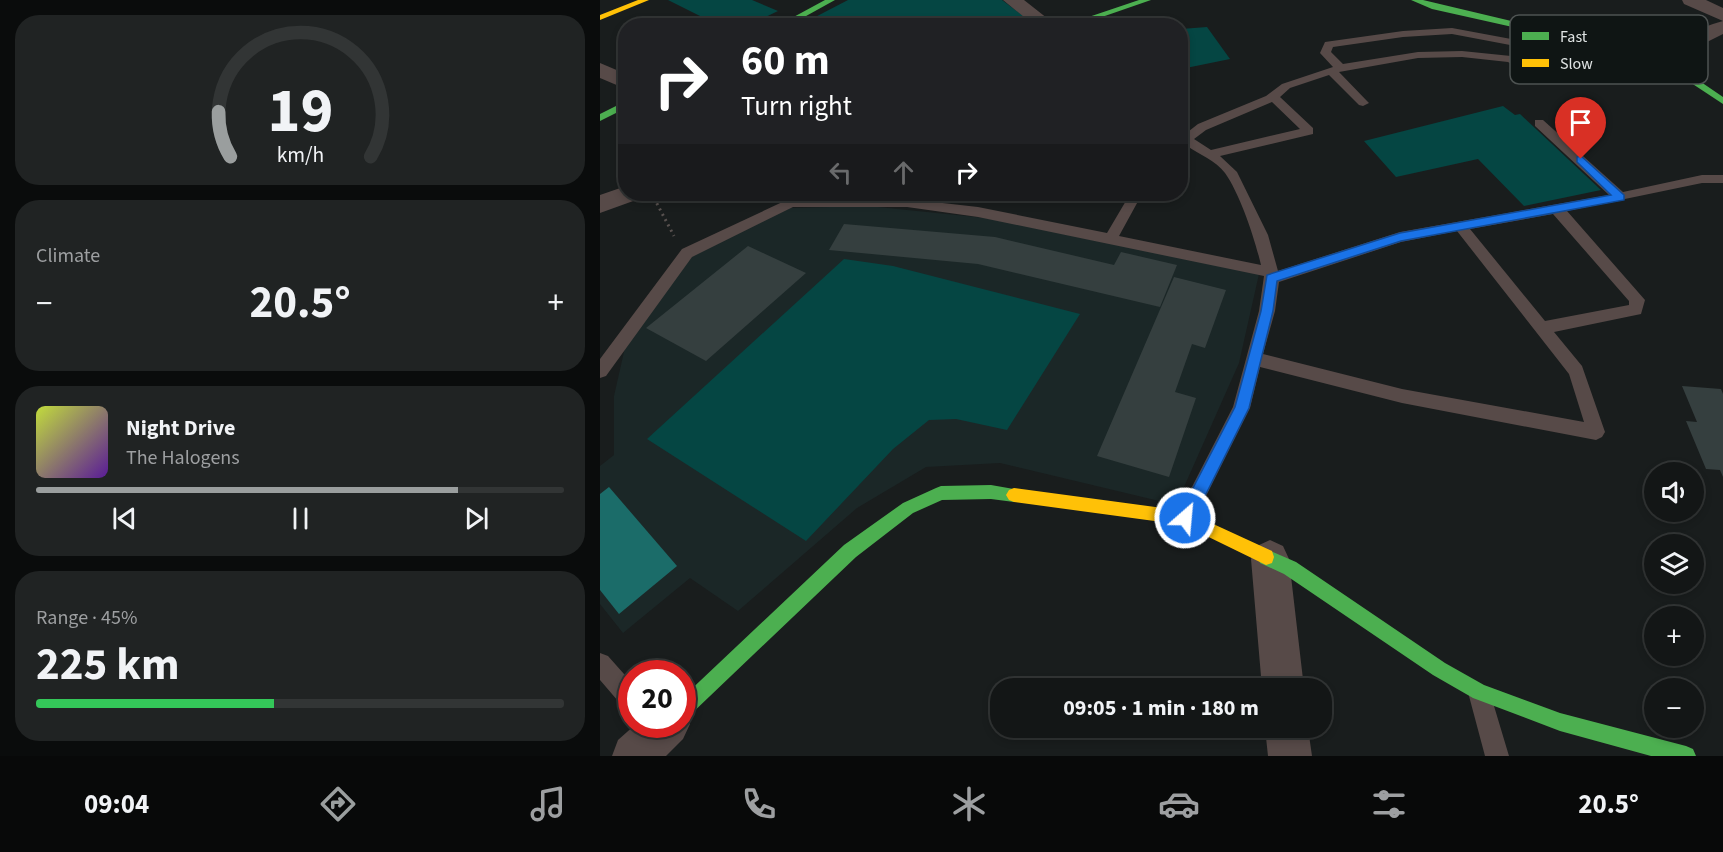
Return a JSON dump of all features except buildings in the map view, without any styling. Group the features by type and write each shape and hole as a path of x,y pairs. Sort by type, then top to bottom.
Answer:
{"street":[{"path":"600,18 645,0"},
{"path":"796,18 831,0"},
{"path":"1012,0 1037,18"},
{"path":"1095,18 1123,3 1147,0"},
{"path":"1415,0 1435,7 1510,24"},
{"path":"1691,0 1723,15"},
{"path":"1708,33 1723,27"},
{"path":"600,69 618,79"},
{"path":"1698,84 1723,101"},
{"path":"600,118 618,108"},
{"path":"600,204 618,197"},
{"path":"696,696 850,551 908,508 940,494 990,492 1185,518 1290,568 1439,669 1479,693 1560,722 1686,756"},
{"path":"1270,559 1283,678"},
{"path":"1288,738 1290,756"}],"lane":[{"path":"1362,103 1325,52 1329,44 1402,34 1452,31 1510,42"},
{"path":"1188,139 1202,127 1272,96 1286,86 1336,70 1418,55 1440,54 1510,59"},
{"path":"1210,154 1309,131 1272,96"},
{"path":"1539,123 1620,197"},
{"path":"1185,518 1242,408 1256,359 1271,275 1261,235 1231,172 1210,154 1188,144"},
{"path":"600,371 687,254 791,202 907,203 978,212 1111,238 1271,275 1400,237 1620,197 1702,179 1723,179"},
{"path":"1111,238 1132,201"},
{"path":"1542,328 1636,310 1637,300 1557,209"},
{"path":"1256,359 1402,396 1596,432 1576,371 1459,225"},
{"path":"600,664 618,684"},
{"path":"1479,693 1497,756"}],"path":[{"path":"656,201 678,245 687,254"}],"shaded area":[{"path":"668,0 752,0 778,11 764,18 704,18"},
{"path":"848,0 1002,0 1026,18 813,18"},
{"path":"1207,27 1230,59 1188,68 1188,28"},
{"path":"1503,106 1515,115 1520,114 1601,190 1524,206 1478,159 1396,177 1364,141"},
{"path":"868,206 985,218 1259,274 1239,363 1176,505 1000,463 926,467 857,508 738,611 690,578 623,633 600,604 600,466 614,455 614,396 626,343 693,255 790,208"},
{"path":"844,259 893,266 1080,314 1007,430 956,419 929,420 893,449 806,541 647,439"},
{"path":"609,487 677,566 619,614 600,590 600,494"}],"traffic: fast":[{"path":"796,18 831,0"},
{"path":"1091,18 1147,0"},
{"path":"1415,0 1435,7 1510,24"},
{"path":"1698,84 1723,101"},
{"path":"600,118 618,108"},
{"path":"696,698 850,551 908,508 941,493 991,492 1014,495"},
{"path":"1266,557 1290,568 1439,669 1479,692 1560,722 1686,756"}],"traffic: slow":[{"path":"600,18 645,0"},
{"path":"1014,495 1185,518 1266,557"}],"route":[{"path":"1185,518 1242,408 1256,359 1272,279 1400,237 1620,197 1581,159"}]}
